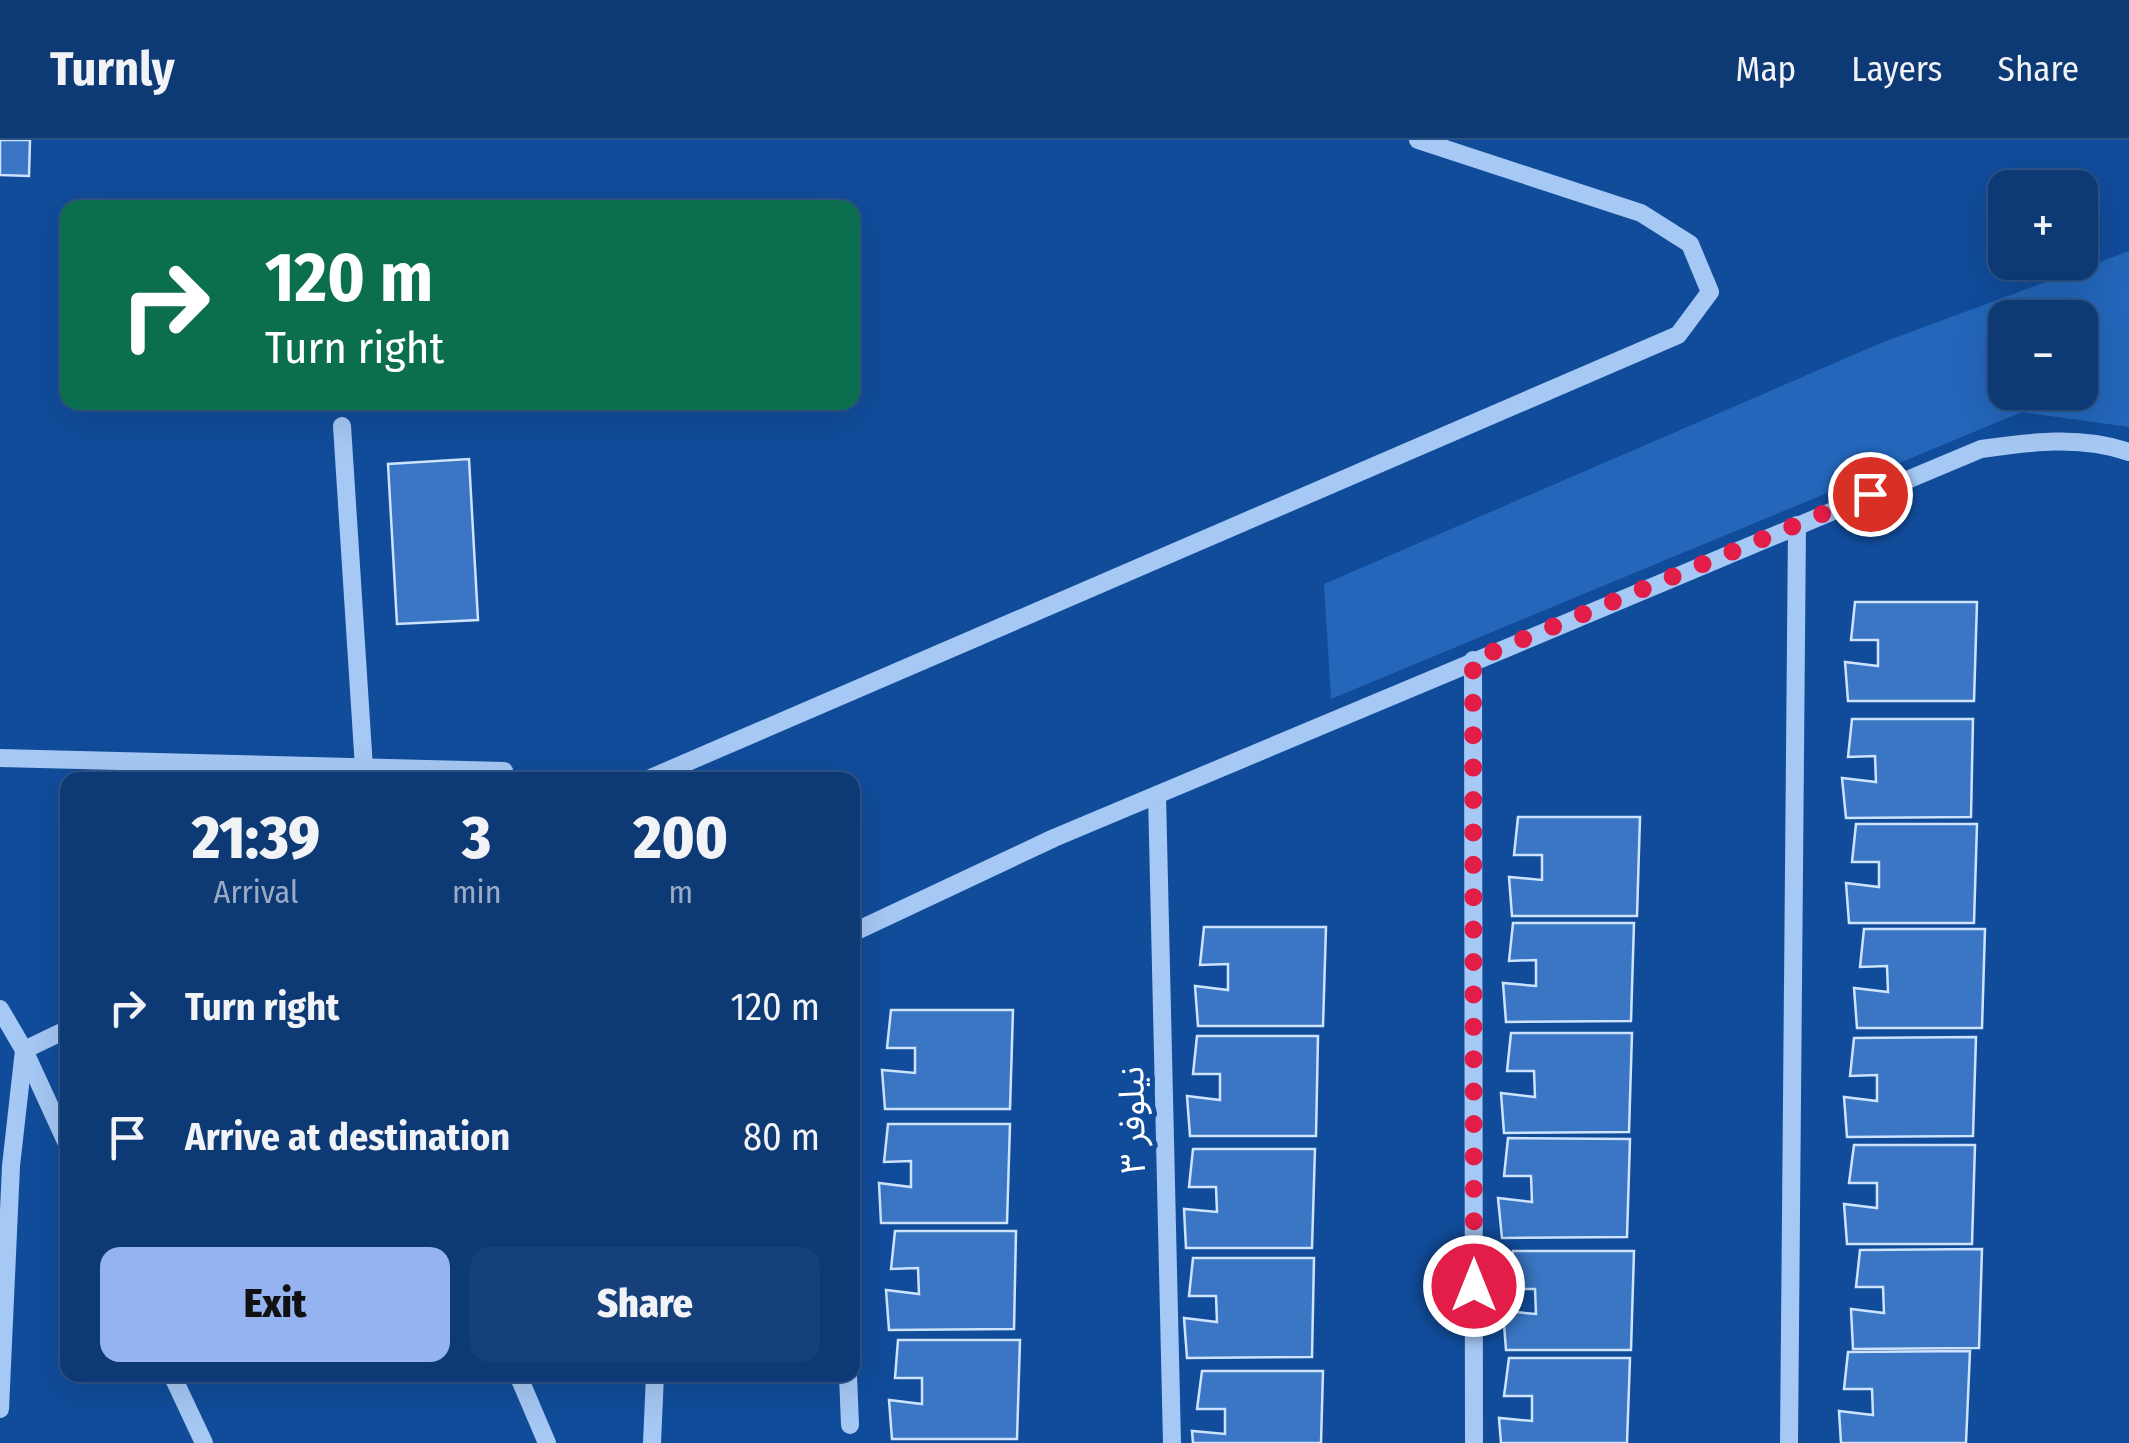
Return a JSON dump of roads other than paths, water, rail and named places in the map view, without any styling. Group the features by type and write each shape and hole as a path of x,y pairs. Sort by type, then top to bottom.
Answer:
{"street":[{"path":"665,772 1678,335 1710,292 1690,244 1641,213 1418,140"},
{"path":"342,426 364,768"},
{"path":"860,929 1054,838 1980,449 2046,440 2116,447 2129,452"},
{"path":"1790,1443 1797,524"},
{"path":"1473,660 1474,1443"},
{"path":"0,758 504,771"},
{"name":"نیلوفر ٣","path":"1158,795 1172,1443"},
{"path":"0,1009 24,1050 60,1129"},
{"path":"24,1050 60,1033"},
{"path":"0,1409 11,1166 24,1050"},
{"path":"175,1382 204,1443"},
{"path":"521,1382 547,1443"},
{"path":"652,1443 654,1382"},
{"path":"848,1382 850,1424"}]}
